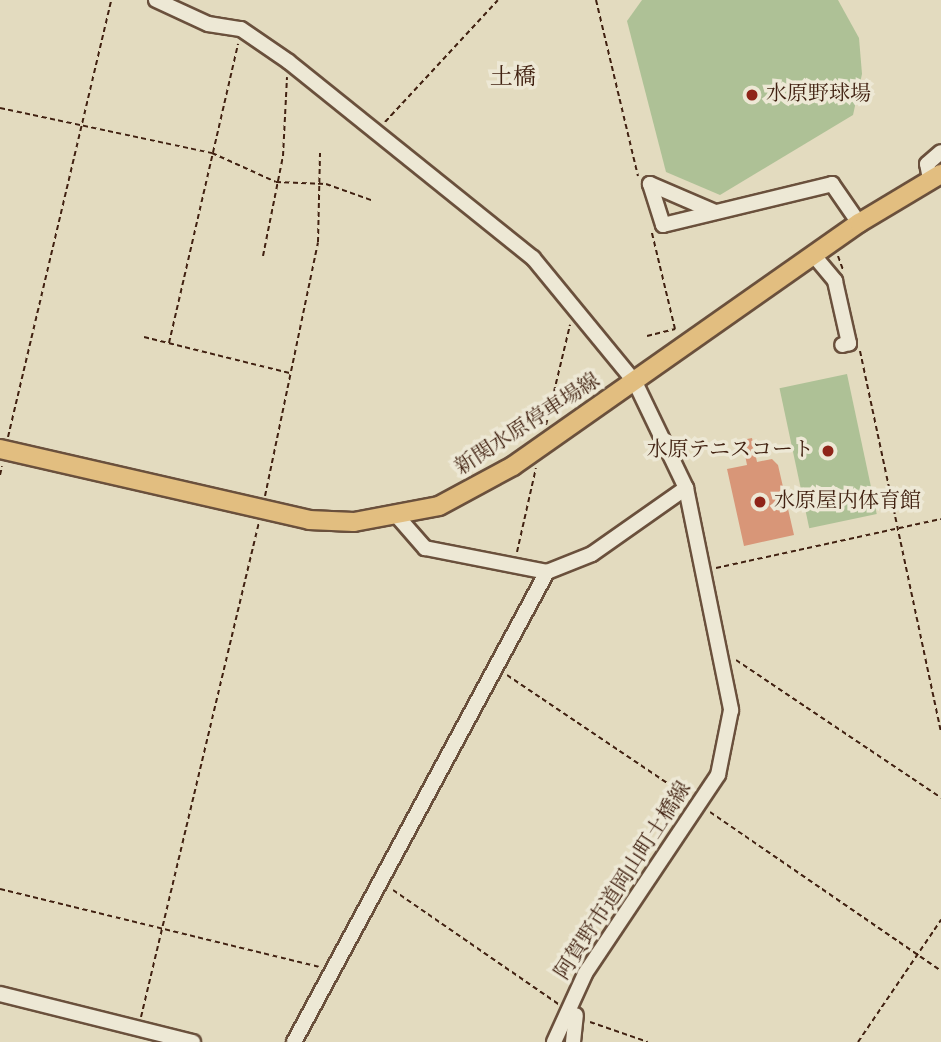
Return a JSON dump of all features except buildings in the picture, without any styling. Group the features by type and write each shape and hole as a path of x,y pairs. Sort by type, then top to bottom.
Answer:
{"main road":[{"name":"新関水原停車場線","path":"3,450 262,510 354,522 397,516 477,489 816,258 859,223 935,177"}],"street":[{"path":"156,0 208,24 242,29"},
{"name":"阿賀野市道岡山町土橋線","path":"242,29 289,62 533,258 635,382 686,488 723,652 731,710 718,775 701,807 554,1042"},
{"path":"935,177 926,164 941,152"},
{"path":"715,212 832,184 859,223"},
{"path":"816,258 835,281 849,342 842,345"},
{"path":"397,516 425,548 547,572 592,554 686,488"},
{"path":"294,1042 383,883 494,666 543,589 547,572"},
{"path":"0,994 193,1042"},
{"path":"572,1013 573,1042"}],"path":[{"path":"3,450 111,0"},
{"path":"375,133 499,0"},
{"path":"597,0 640,184"},
{"path":"169,343 242,29"},
{"path":"263,256 276,182 289,62"},
{"path":"0,107 212,153 276,182 320,185 371,200"},
{"path":"138,1029 262,510 291,373 318,242 320,153"},
{"path":"647,336 675,329 650,224"},
{"path":"834,245 844,275"},
{"path":"144,337 291,373"},
{"path":"858,340 941,733"},
{"path":"705,570 941,519"},
{"path":"723,652 941,798"},
{"path":"494,666 941,971"},
{"path":"383,883 572,1013 648,1042"},
{"path":"0,890 333,970"},
{"path":"858,1042 941,920"}],"green space":[{"name":"水原野球場","path":"642,0 838,0 859,38 862,74 853,115 720,195 666,172 627,21"},
{"name":"水原テニスコート","path":"847,374 877,514 809,528 780,388"}],"place":[{"name":"水原野球場","path":"752,95"},
{"name":"水原テニスコート","path":"828,451"},
{"name":"水原屋内体育館","path":"760,502"}],"district":[{"name":"土橋","path":"513,79"}]}
